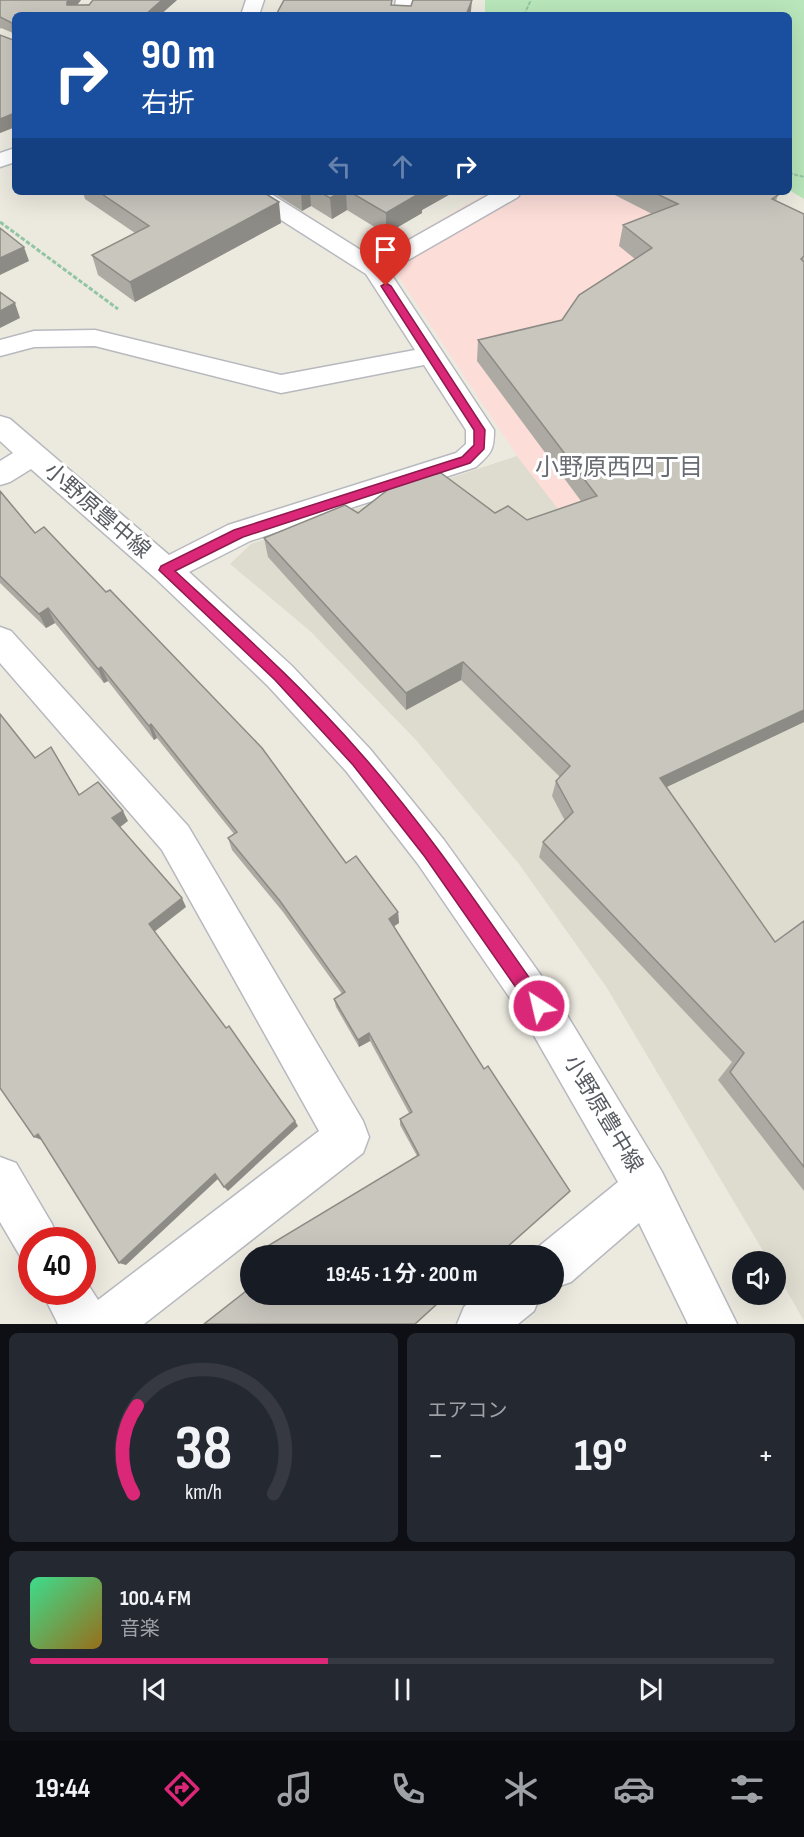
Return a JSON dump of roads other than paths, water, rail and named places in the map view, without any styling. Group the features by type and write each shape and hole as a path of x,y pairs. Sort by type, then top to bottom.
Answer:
{"street":[{"path":"166,570 238,533 466,460 480,447 480,430 375,269 258,195"},
{"path":"375,269 505,195"},
{"path":"0,348 34,339 95,338 281,384 431,355"},
{"name":"小野原豊中線","path":"0,426 166,570 288,684 358,760 431,852 539,1006 646,1188 713,1324"},
{"path":"0,475 32,455"},
{"path":"0,640 174,838 347,1137 105,1324"},
{"path":"0,1179 28,1227"},
{"path":"564,1256 646,1188"},
{"path":"74,1305 85,1324"},
{"path":"481,1324 504,1305"}],"district":[{"name":"小野原西四丁目","path":"619,467"}]}
